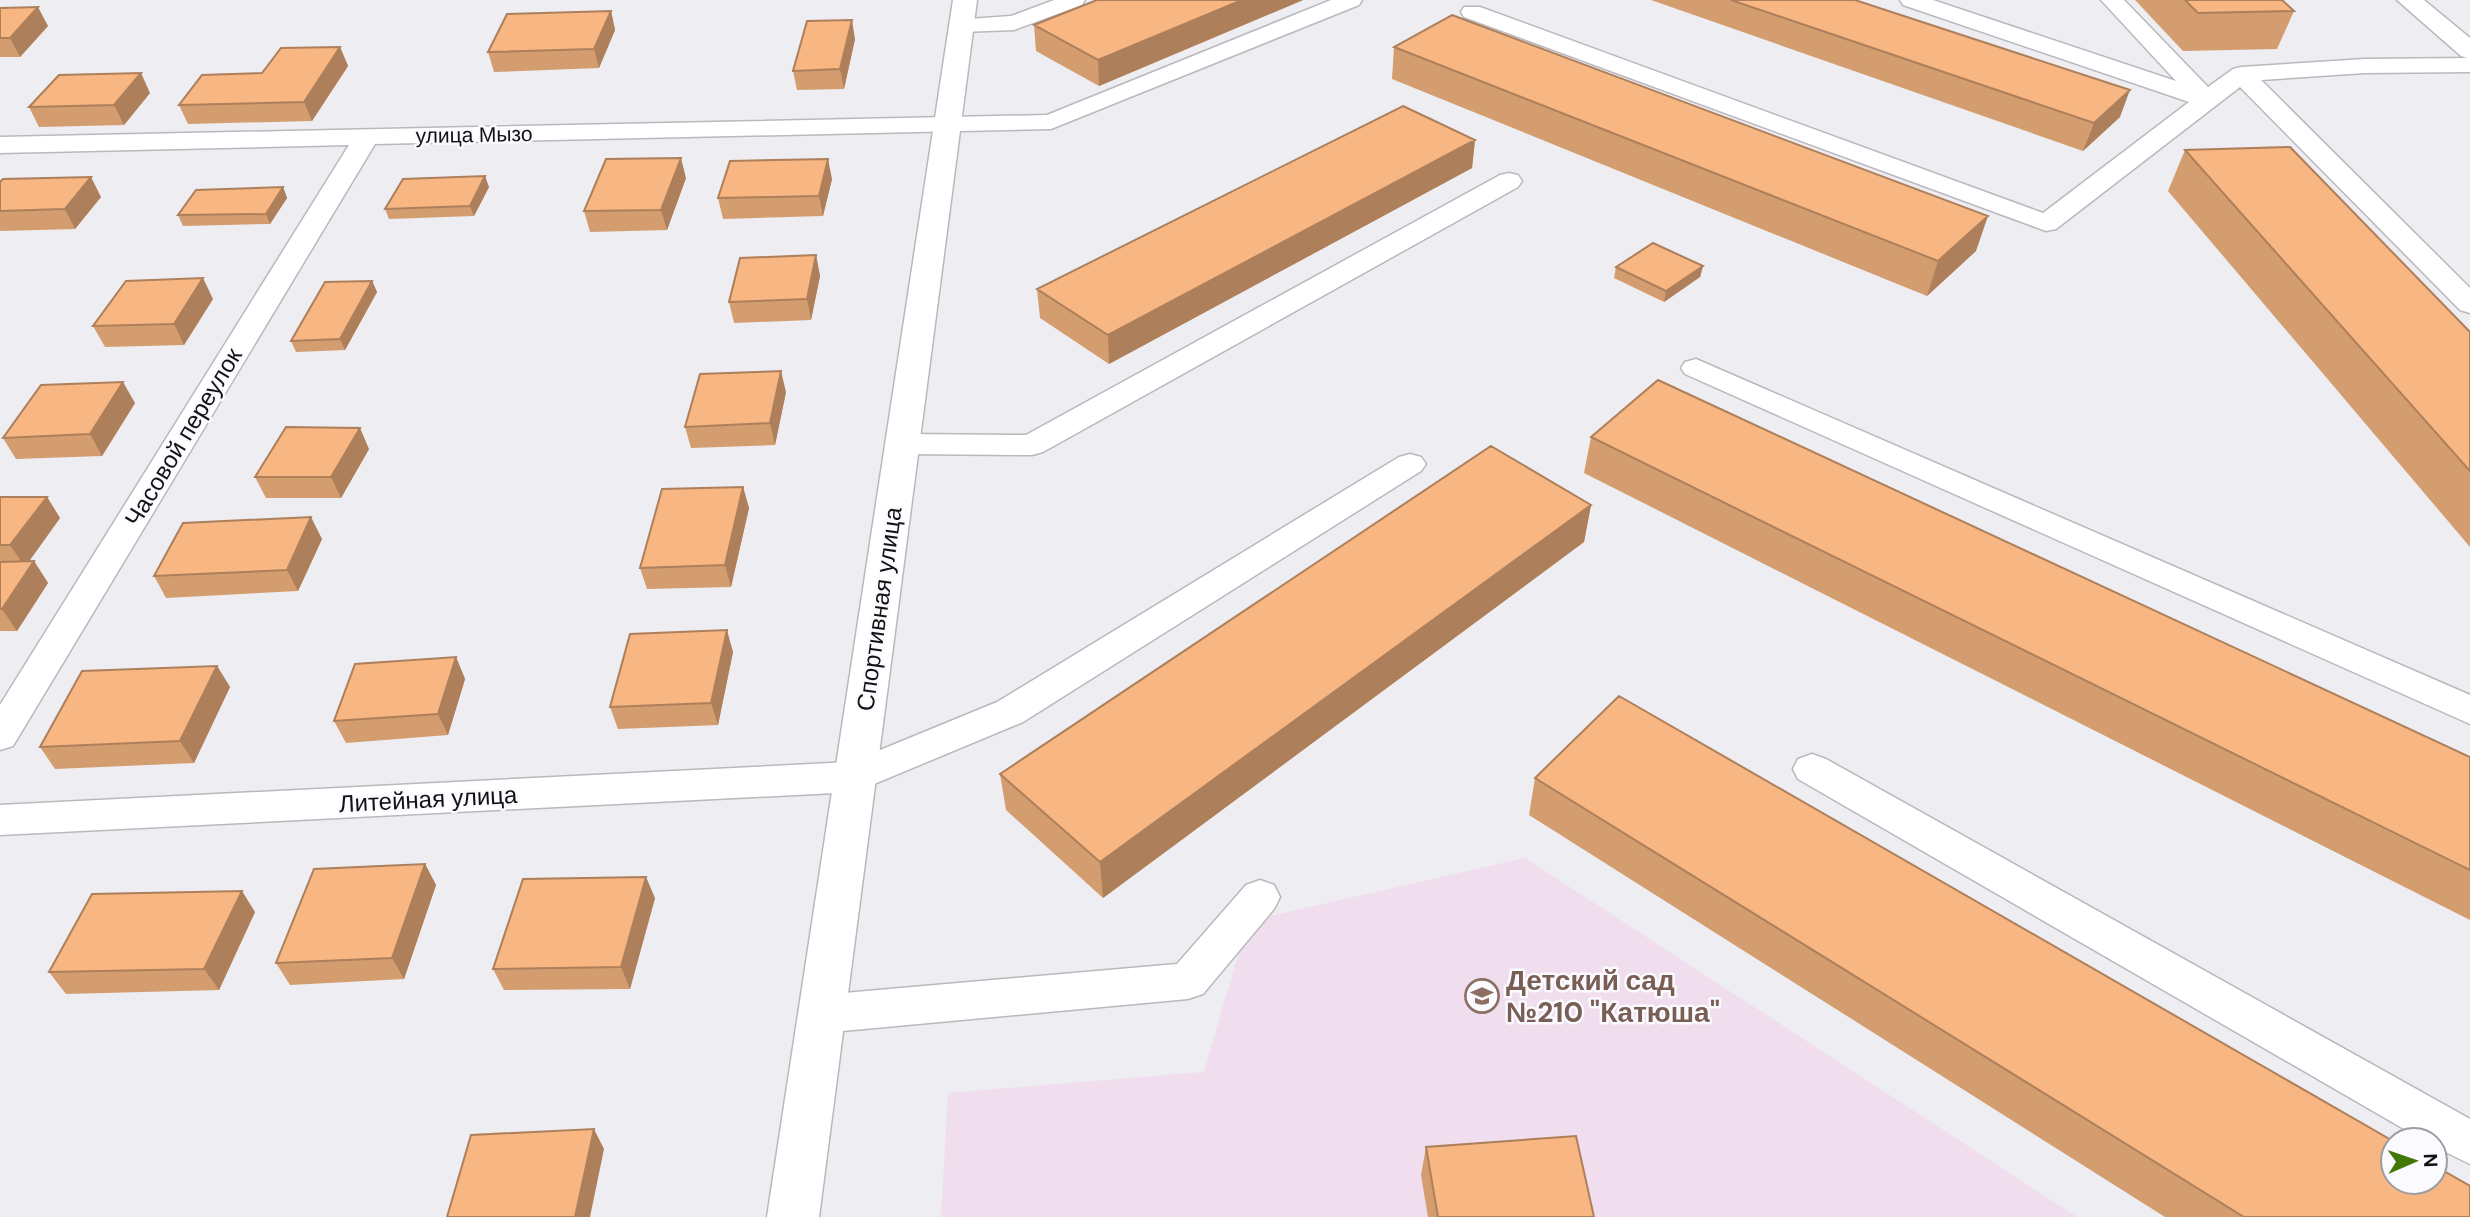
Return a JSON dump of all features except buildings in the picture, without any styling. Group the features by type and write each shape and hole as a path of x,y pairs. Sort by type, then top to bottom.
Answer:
{"street":[{"path":"2409,0 2470,51"},
{"name":"Спортивная улица","path":"793,1217 964,13"}],"lane":[{"path":"964,13 1014,23 1074,0"},
{"name":"улица Мызо","path":"0,145 1051,122 1351,0"},
{"path":"1911,0 2207,100"},
{"path":"2112,0 2207,100"},
{"path":"1472,12 2046,223 2241,74 2365,66 2470,65"},
{"path":"2241,74 2470,304"},
{"name":"Часовой переулок","path":"0,736 367,138"},
{"path":"903,444 1032,445 1509,181"},
{"path":"1696,368 2470,710"},
{"name":"Литейная улица","path":"0,820 855,777 1010,712 1410,464"},
{"path":"1812,769 2470,1143"},
{"path":"821,1014 1188,981 1260,897"}],"shaded area":[{"name":"Детский сад №210 \"Катюша\"","path":"1525,858 2077,1217 941,1217 948,1093 1204,1072 1248,921"}],"place":[{"name":"Детский сад №210 \"Катюша\"","path":"1482,996"}]}
